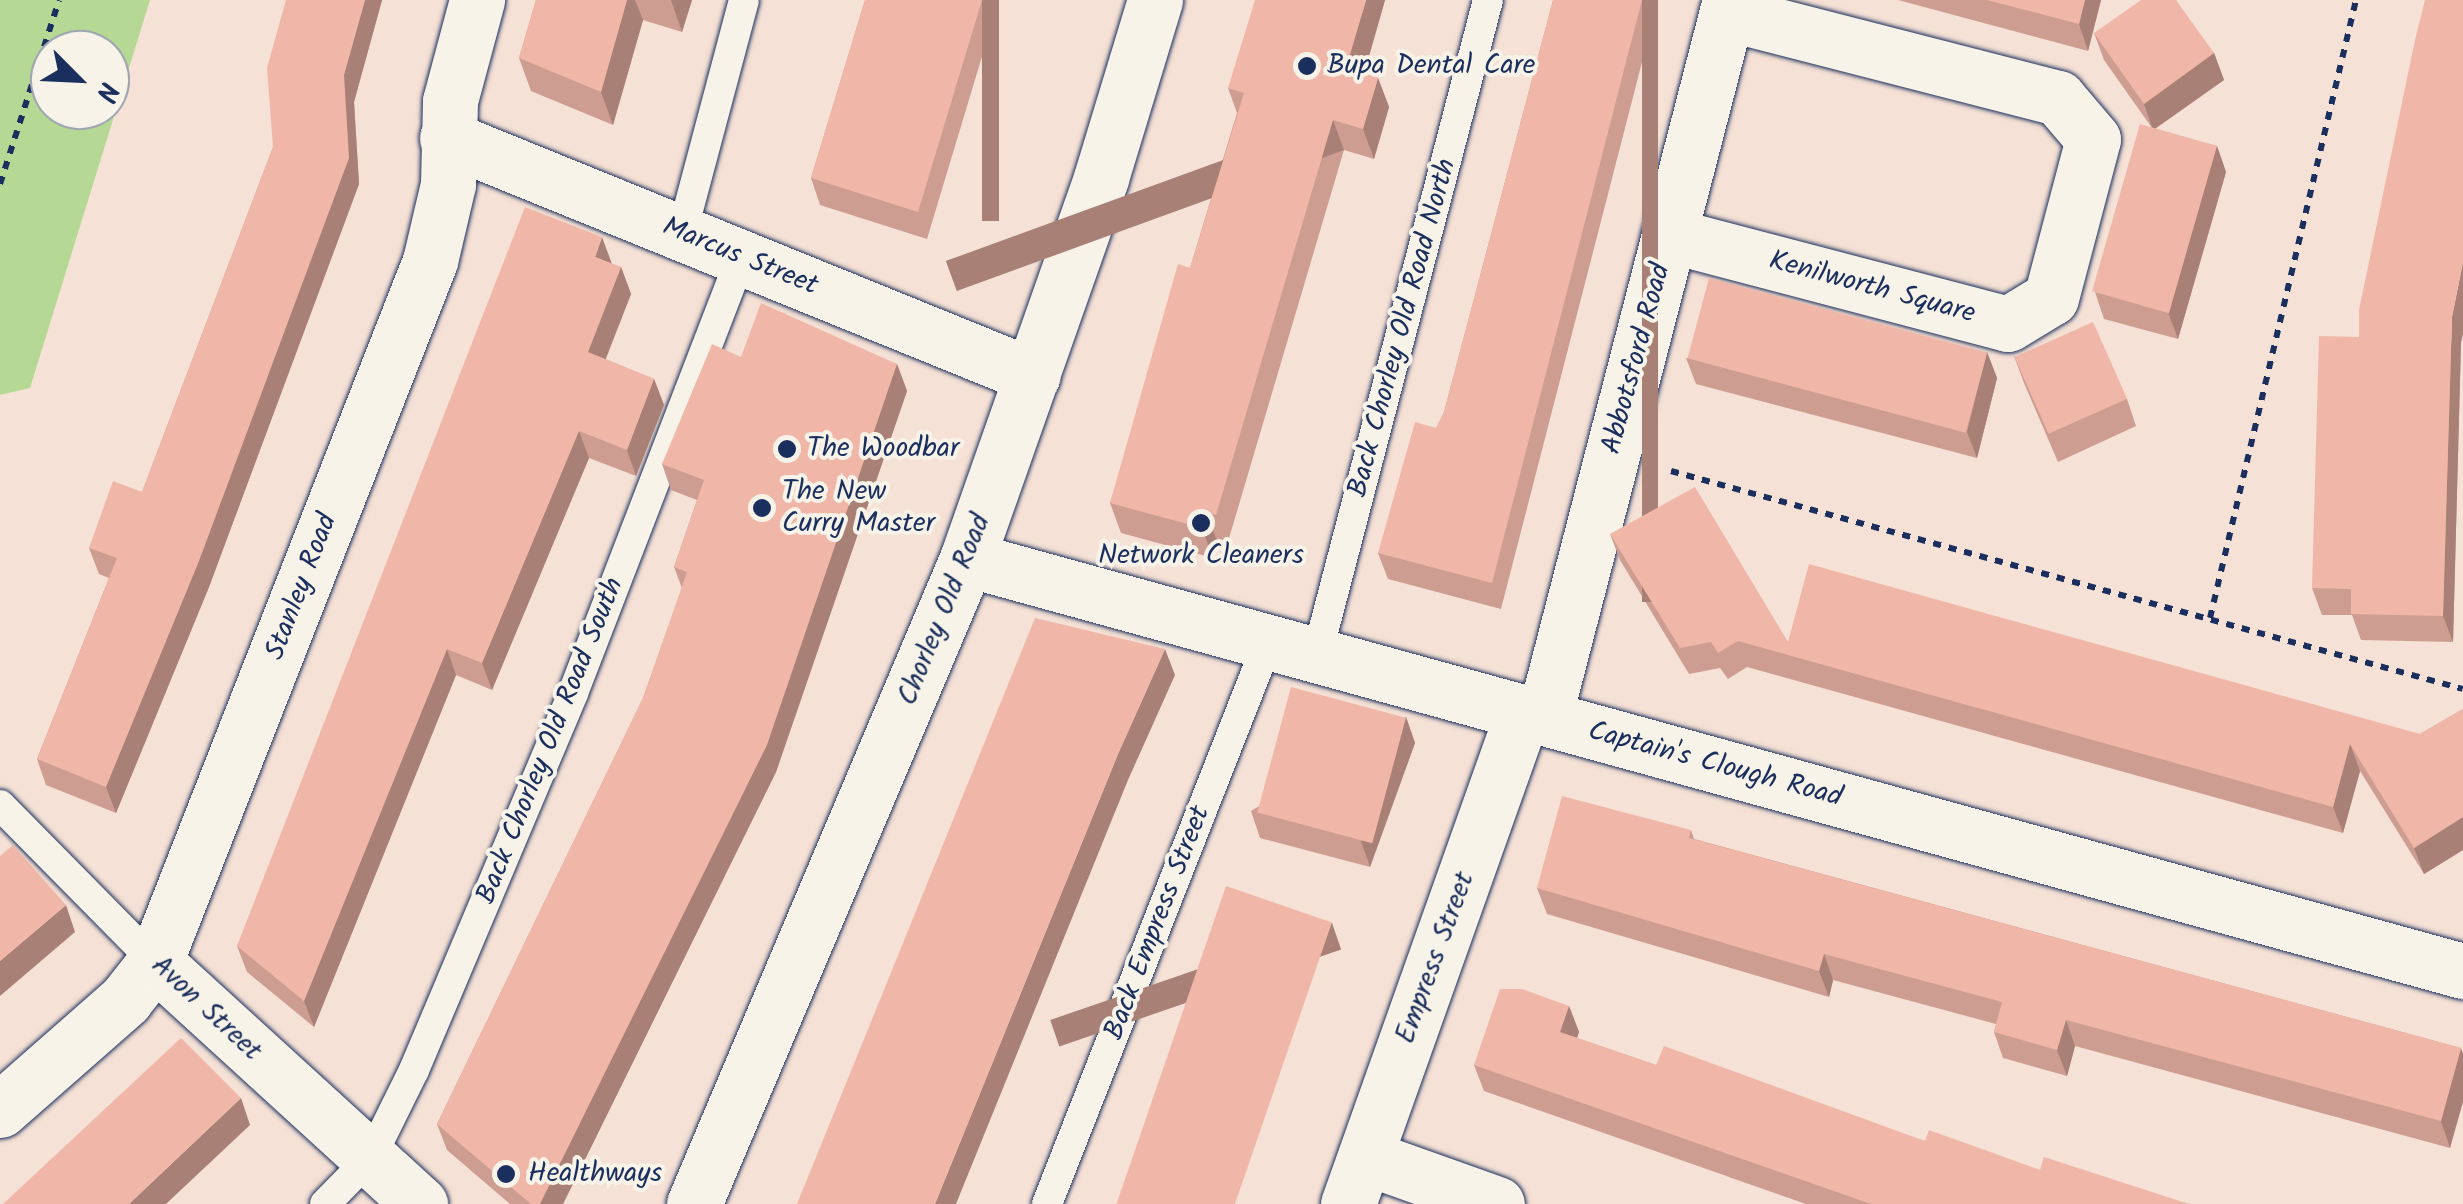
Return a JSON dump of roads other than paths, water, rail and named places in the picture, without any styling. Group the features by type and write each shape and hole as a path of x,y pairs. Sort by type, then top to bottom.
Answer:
{"street":[{"name":"Stanley Road","path":"0,1110 124,1000 155,962 430,261 443,222 447,138 477,0"},
{"name":"Chorley Old Road","path":"694,1204 967,559 1033,376 1155,0"},
{"name":"Kenilworth Square","path":"1669,235 2008,324 2050,298 2088,156 2092,139 2058,98 1729,7"},
{"name":"Abbotsford Road","path":"1533,715 1612,456 1729,7"},
{"name":"Marcus Street","path":"447,138 1033,376"},
{"name":"Captain's Clough Road","path":"967,559 2463,971"},
{"name":"Empress Street","path":"1357,1181 1533,715"},
{"name":"Avon Street","path":"155,962 420,1204"},
{"path":"1357,1181 1497,1204"}],"lane":[{"path":"682,233 744,0"},
{"name":"Back Chorley Old Road North","path":"1292,648 1488,0"},
{"name":"Back Chorley Old Road South","path":"325,1204 371,1158 414,1070 573,693 741,257"},
{"name":"Back Empress Street","path":"1047,1204 1292,648"},
{"name":"Avon Street","path":"0,805 155,962"}],"place":[{"name":"Bupa Dental Care","path":"1307,66"},
{"name":"The Woodbar","path":"787,449"},
{"name":"The New Curry Master","path":"762,508"},
{"name":"Network Cleaners","path":"1201,523"},
{"name":"Healthways","path":"506,1174"}]}
